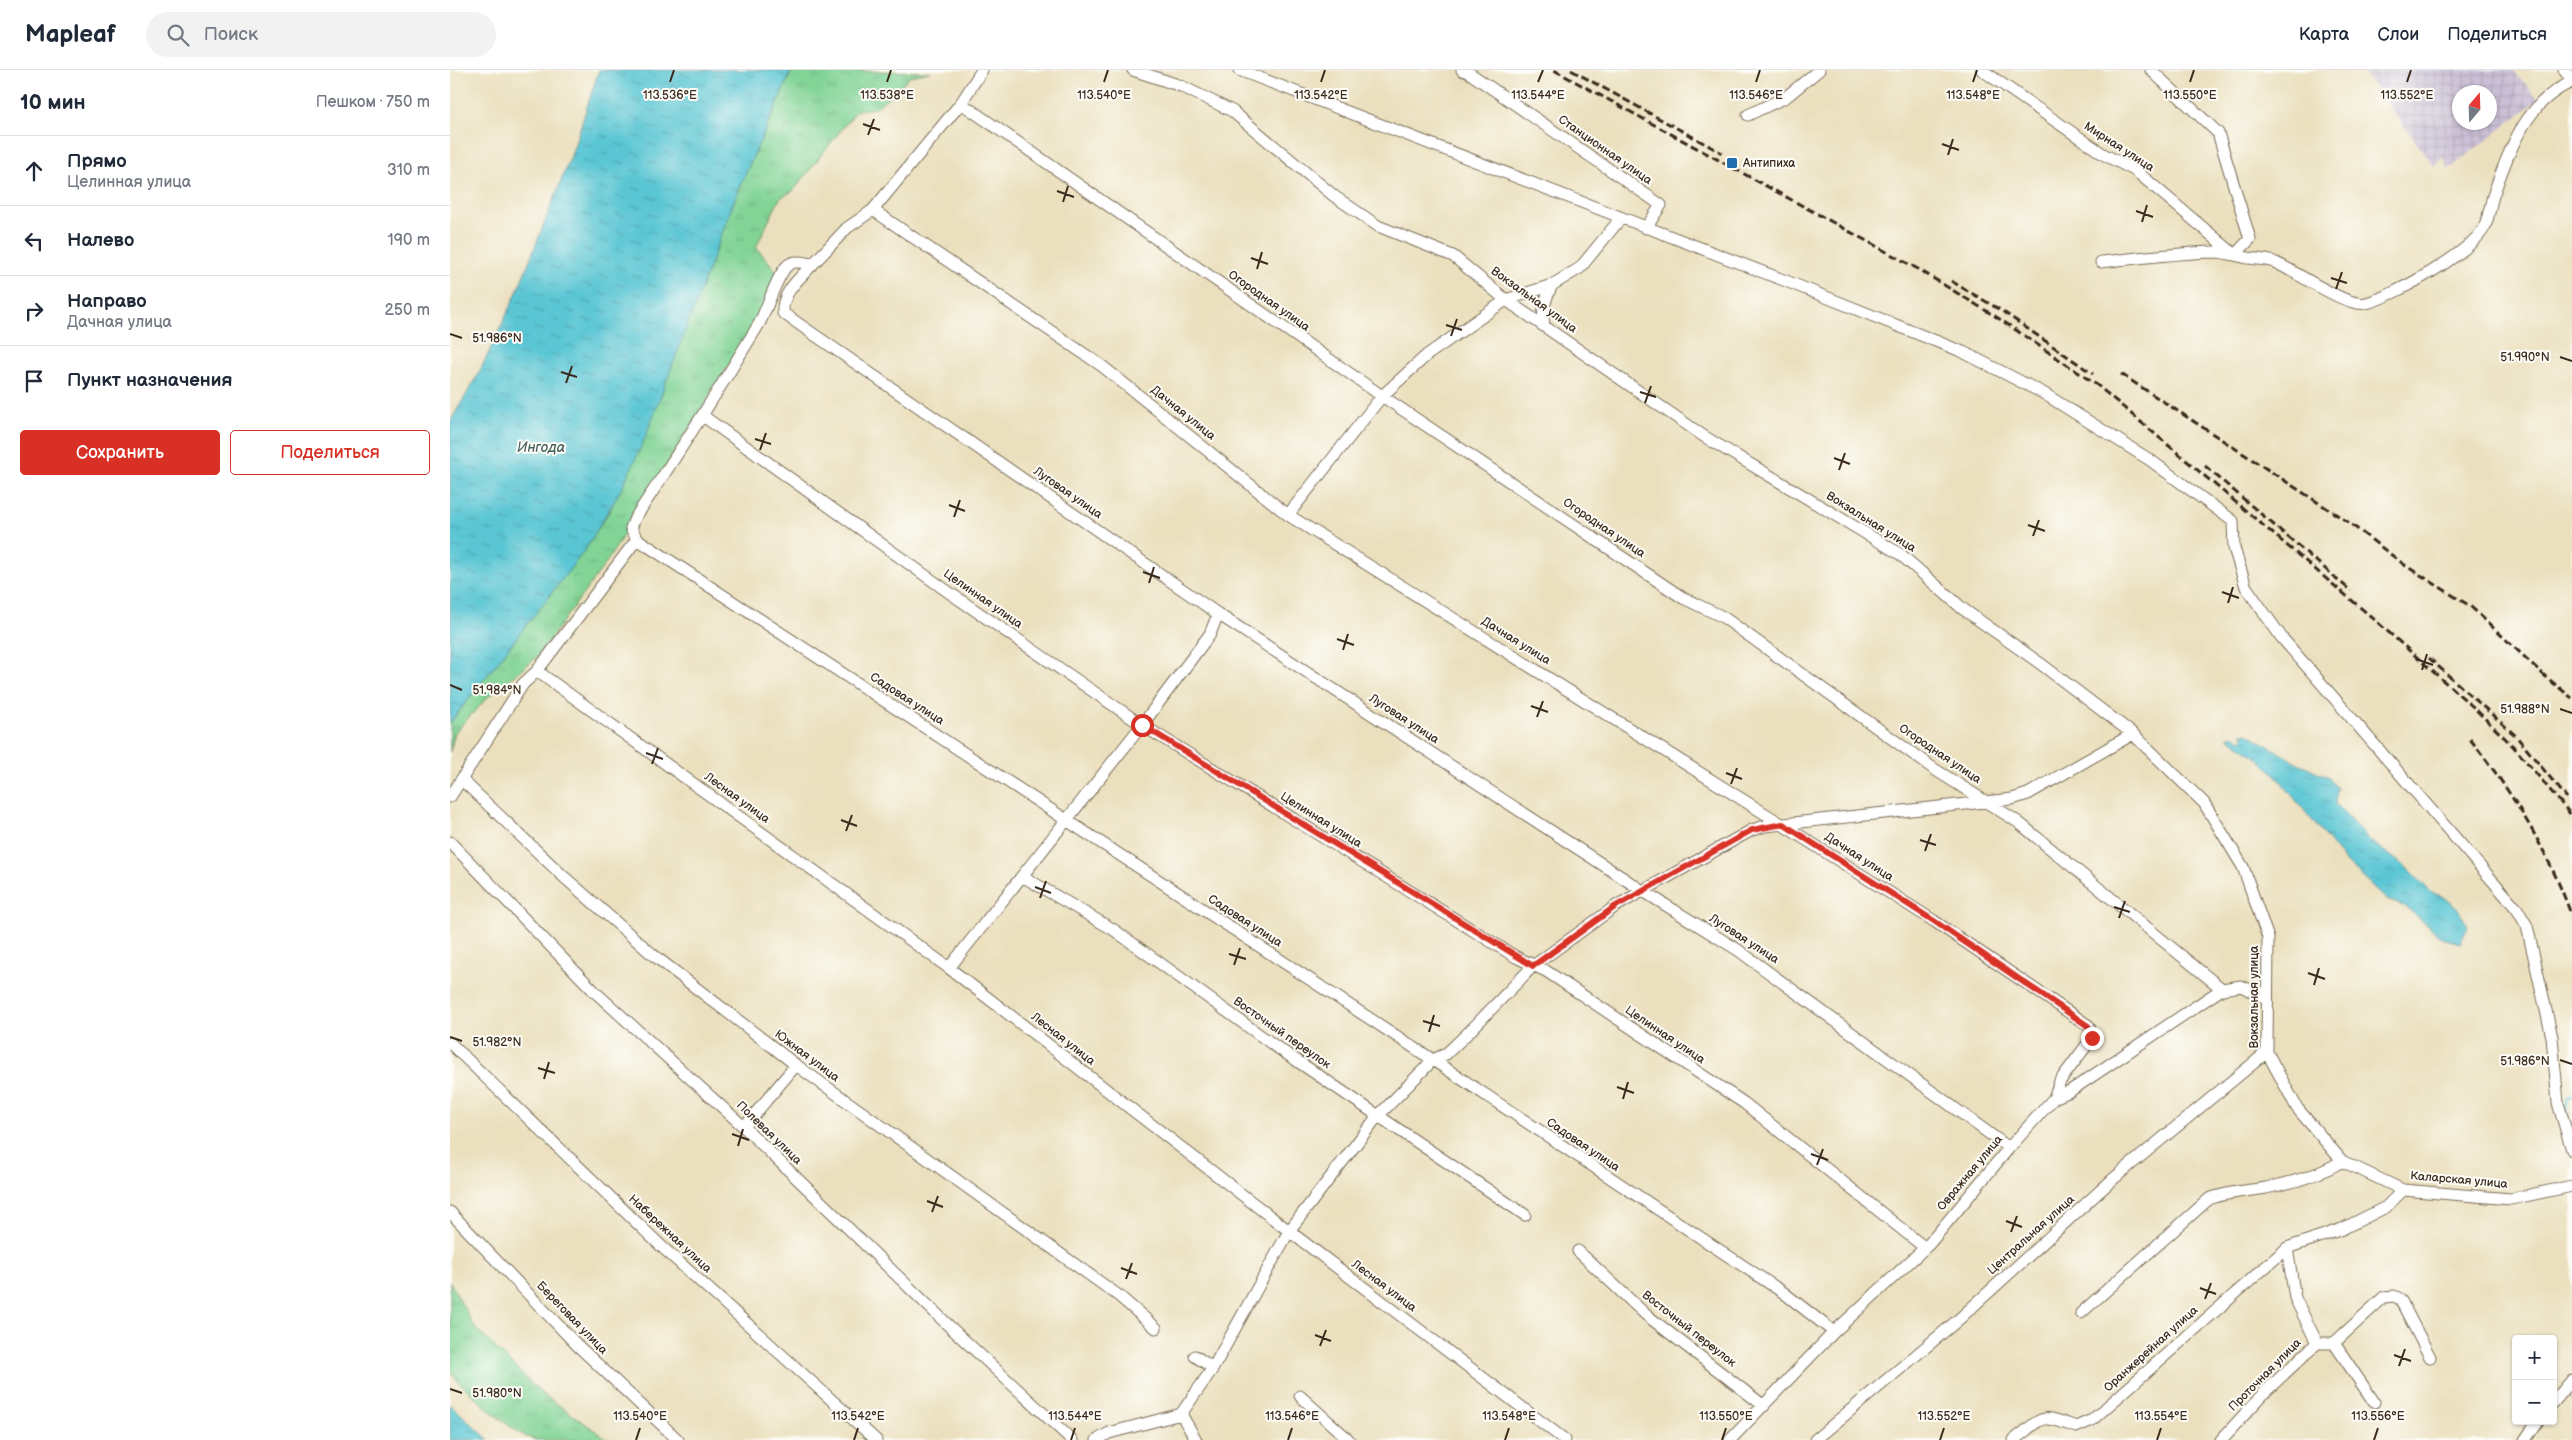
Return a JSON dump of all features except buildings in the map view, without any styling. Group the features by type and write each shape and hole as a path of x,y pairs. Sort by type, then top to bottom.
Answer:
{"street":[{"path":"450,797 523,684 537,671 637,539 631,528 635,518 704,416 767,309 783,270 789,264 797,262 812,264 847,228 874,210 961,103 982,70"},
{"name":"Вокзальная улица","path":"1133,70 1181,86 1232,111 1342,201 1378,226 1453,256 1506,300 1705,436 1900,554 1963,609 2041,664 2133,734 2204,802 2243,867 2268,938 2267,1052 2297,1108 2342,1161 2403,1190"},
{"path":"1239,70 1963,352 2043,393 2150,460 2233,521 2234,548 2246,587 2282,638 2517,908 2527,926 2552,1037 2558,1103 2572,1150"},
{"name":"Станционная улица","path":"1462,70 1468,72 1661,204 1646,228"},
{"path":"1748,115 1786,97 1819,70"},
{"name":"Мирная улица","path":"1982,70 2103,154 2136,171 2234,255"},
{"path":"2151,70 2218,133 2250,240 2234,255"},
{"path":"2101,262 2216,252 2273,262 2320,285 2343,300 2364,304 2391,295 2438,266 2476,239 2485,226 2505,162 2516,138 2548,94 2572,81 2564,70"},
{"name":"Огородная улица","path":"961,103 1382,396 1683,598 1723,617 1934,769 2018,822 2222,989"},
{"name":"Дачная улица","path":"874,210 1102,366 1288,515 1783,824 1934,921 2088,1026 2092,1038 2060,1081 2054,1098"},
{"path":"1288,515 1382,396 1427,355 1506,300 1552,285 1585,263 1622,218"},
{"name":"Луговая улица","path":"812,264 786,294 782,304 783,313 1218,614 1642,891 1738,950 2009,1148"},
{"path":"1544,326 1543,312 1545,300 1552,285"},
{"name":"Целинная улица","path":"704,416 947,591 1142,725 1533,966 1546,971 1744,1103 1924,1247"},
{"name":"Садовая улица","path":"637,539 1433,1060 1784,1294 1834,1332"},
{"path":"949,968 1142,725 1210,634 1218,614"},
{"name":"Лесная улица","path":"537,671 949,968 1288,1232 1565,1440"},
{"path":"1097,1440 1108,1433 1181,1414 1213,1368 1288,1232 1377,1117 1433,1060 1446,1054 1468,1033 1533,966 1616,906 1752,830 1783,824 2012,799 2028,794 2133,734"},
{"name":"Южная улица","path":"462,780 564,877 652,954 796,1065 1118,1296 1156,1328"},
{"name":"Полевая улица","path":"450,842 595,992 744,1127 949,1326 1072,1440"},
{"name":"Восточный переулок","path":"1022,876 1114,930 1274,1046 1525,1215"},
{"path":"2222,989 2241,986 2267,998"},
{"name":"Овражная улица","path":"1730,1440 1834,1332 1929,1244 2009,1148 2054,1098 2070,1091 2222,989"},
{"name":"Набережная улица","path":"450,1043 661,1246 876,1440"},
{"name":"Центральная улица","path":"1814,1440 1958,1320 2112,1180 2267,1052"},
{"path":"744,1127 796,1065"},
{"path":"2081,1313 2209,1199 2220,1195 2276,1185 2328,1170 2342,1161"},
{"name":"Каларская улица","path":"2403,1190 2511,1199 2572,1186"},
{"name":"Оранжерейная улица","path":"2014,1440 2043,1418 2050,1417 2076,1427 2092,1420 2287,1248 2342,1229 2386,1207 2403,1190"},
{"name":"Береговая улица","path":"450,1212 577,1344 678,1440"},
{"path":"2287,1248 2295,1298 2316,1343"},
{"name":"Восточный переулок","path":"1578,1251 1645,1314 1764,1406"},
{"path":"2374,1402 2334,1343 2384,1297 2394,1296 2400,1299 2430,1357"},
{"name":"Проточная улица","path":"2221,1440 2267,1390 2316,1343 2334,1343"},
{"path":"1196,1356 1213,1368"},
{"path":"2557,1398 2572,1380"},
{"path":"1300,1396 1349,1440"},
{"path":"1181,1414 1196,1440"},
{"path":"2525,1440 2535,1425"}],"shaded area":[{"path":"2362,70 2513,70 2539,99 2448,170 2443,158 2434,166"}],"green space":[{"path":"792,70 930,72 911,76 876,108 857,110 793,191 780,198 756,247 780,275 769,300 608,560 536,658 490,695 455,732 450,752 450,723 585,550 610,510 691,316 739,188"},
{"path":"450,1282 475,1328 541,1393 609,1440 536,1440 515,1430 467,1390 450,1372"}],"water":[{"name":"Ингода","path":"599,70 792,70 739,188 645,438 622,488 585,550 450,723 450,422 480,371 517,292 571,156"},
{"path":"2241,733 2247,733 2290,759 2328,777 2337,788 2335,804 2370,841 2405,866 2432,893 2442,896 2459,910 2468,927 2460,943 2442,938 2406,907 2387,900 2343,859 2279,779 2258,758 2228,737 2233,735 2241,740 2245,736"},
{"path":"450,1404 489,1440 450,1440"}],"waterway":[{"path":"2567,1117 2567,1098 2572,1096"}],"railway":[{"path":"1554,70 1918,269 1998,318 2097,385 2368,614 2472,706 2513,746 2572,816"},
{"path":"1571,70 1722,153"},
{"path":"1951,281 2002,311 2093,374"},
{"path":"2121,374 2348,522 2406,566 2470,606 2546,677 2572,698"},
{"path":"2205,466 2351,591"},
{"path":"2429,658 2516,736 2567,798"},
{"path":"2470,739 2501,780 2541,846 2572,917"}],"place":[{"name":"Антипиха","path":"1732,163"}],"route":[{"path":"1142,725 1533,966 1616,906 1752,830 1783,824 1934,921 2088,1026 2092,1032 2092,1038"}]}
